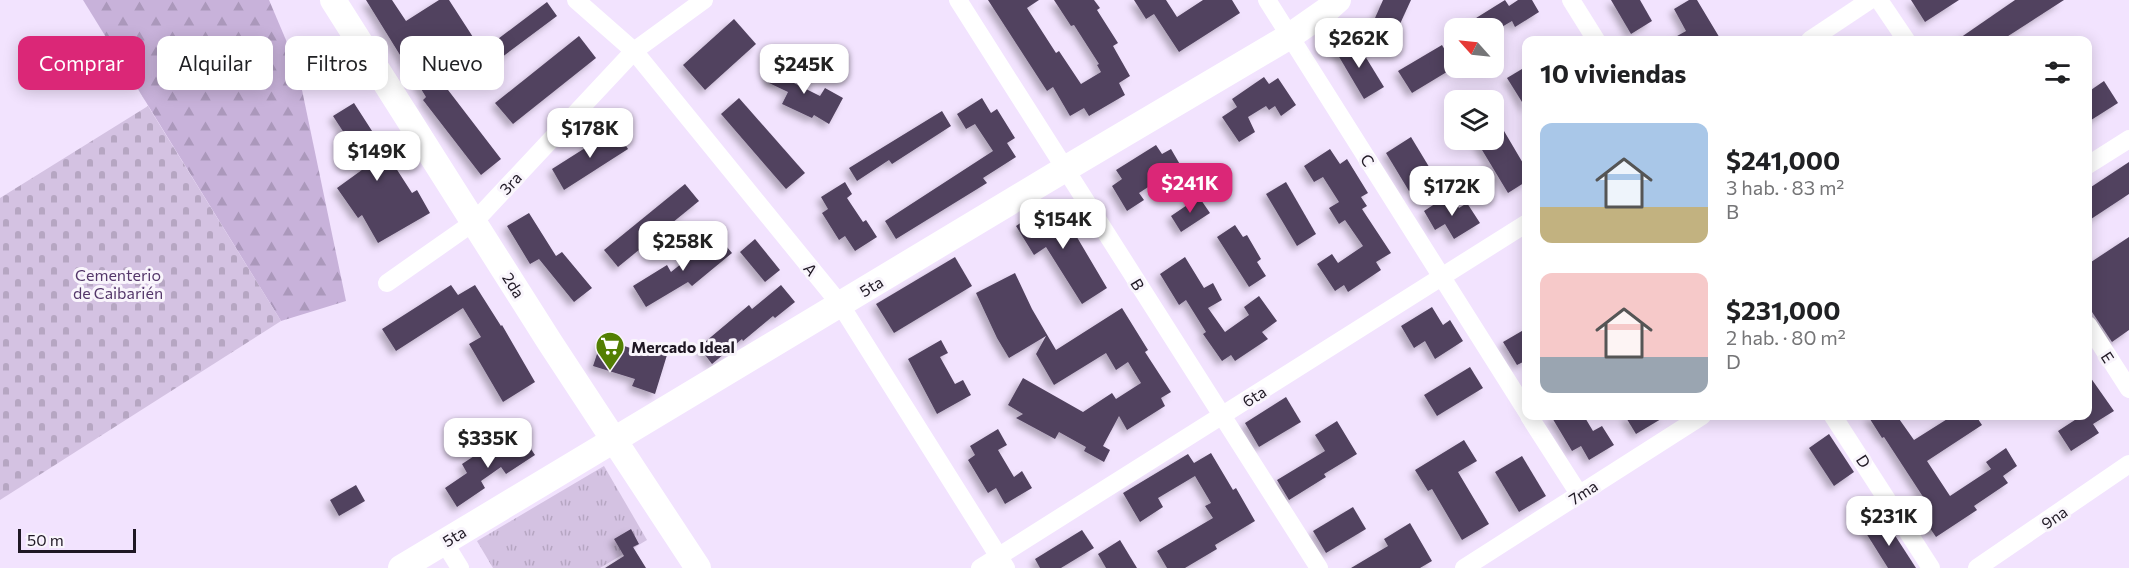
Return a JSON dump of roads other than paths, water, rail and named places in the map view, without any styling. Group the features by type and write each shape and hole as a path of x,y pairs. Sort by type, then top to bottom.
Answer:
{"street":[{"name":"2da","path":"334,0 587,399 698,568"},
{"name":"A","path":"576,0 634,51 840,304 1002,562"},
{"name":"3ra","path":"387,283 474,222 634,51 704,0"},
{"name":"B","path":"958,0 1319,568"},
{"name":"C","path":"1267,0 1522,404"},
{"name":"5ta","path":"401,568 1290,36 1338,0"},
{"path":"1570,0 1593,36"},
{"path":"1816,36 1870,0"},
{"path":"1880,0 1903,36"},
{"path":"2092,162 2129,139"},
{"name":"6ta","path":"980,568 1002,562 1222,416 1522,226"},
{"name":"E","path":"2092,331 2129,388"},
{"path":"574,464 586,443 590,418 587,399"},
{"name":"C","path":"1532,420 1579,494"},
{"name":"7ma","path":"1464,568 1696,420"},
{"name":"D","path":"1836,420 1931,568"},
{"name":"9na","path":"1977,568 2129,464"},
{"path":"444,542 460,568"}],"place":[{"name":"Mercado Ideal","path":"610,372"}],"park label":[{"name":"Cementerio de Caibarién","path":"118,283"}]}
